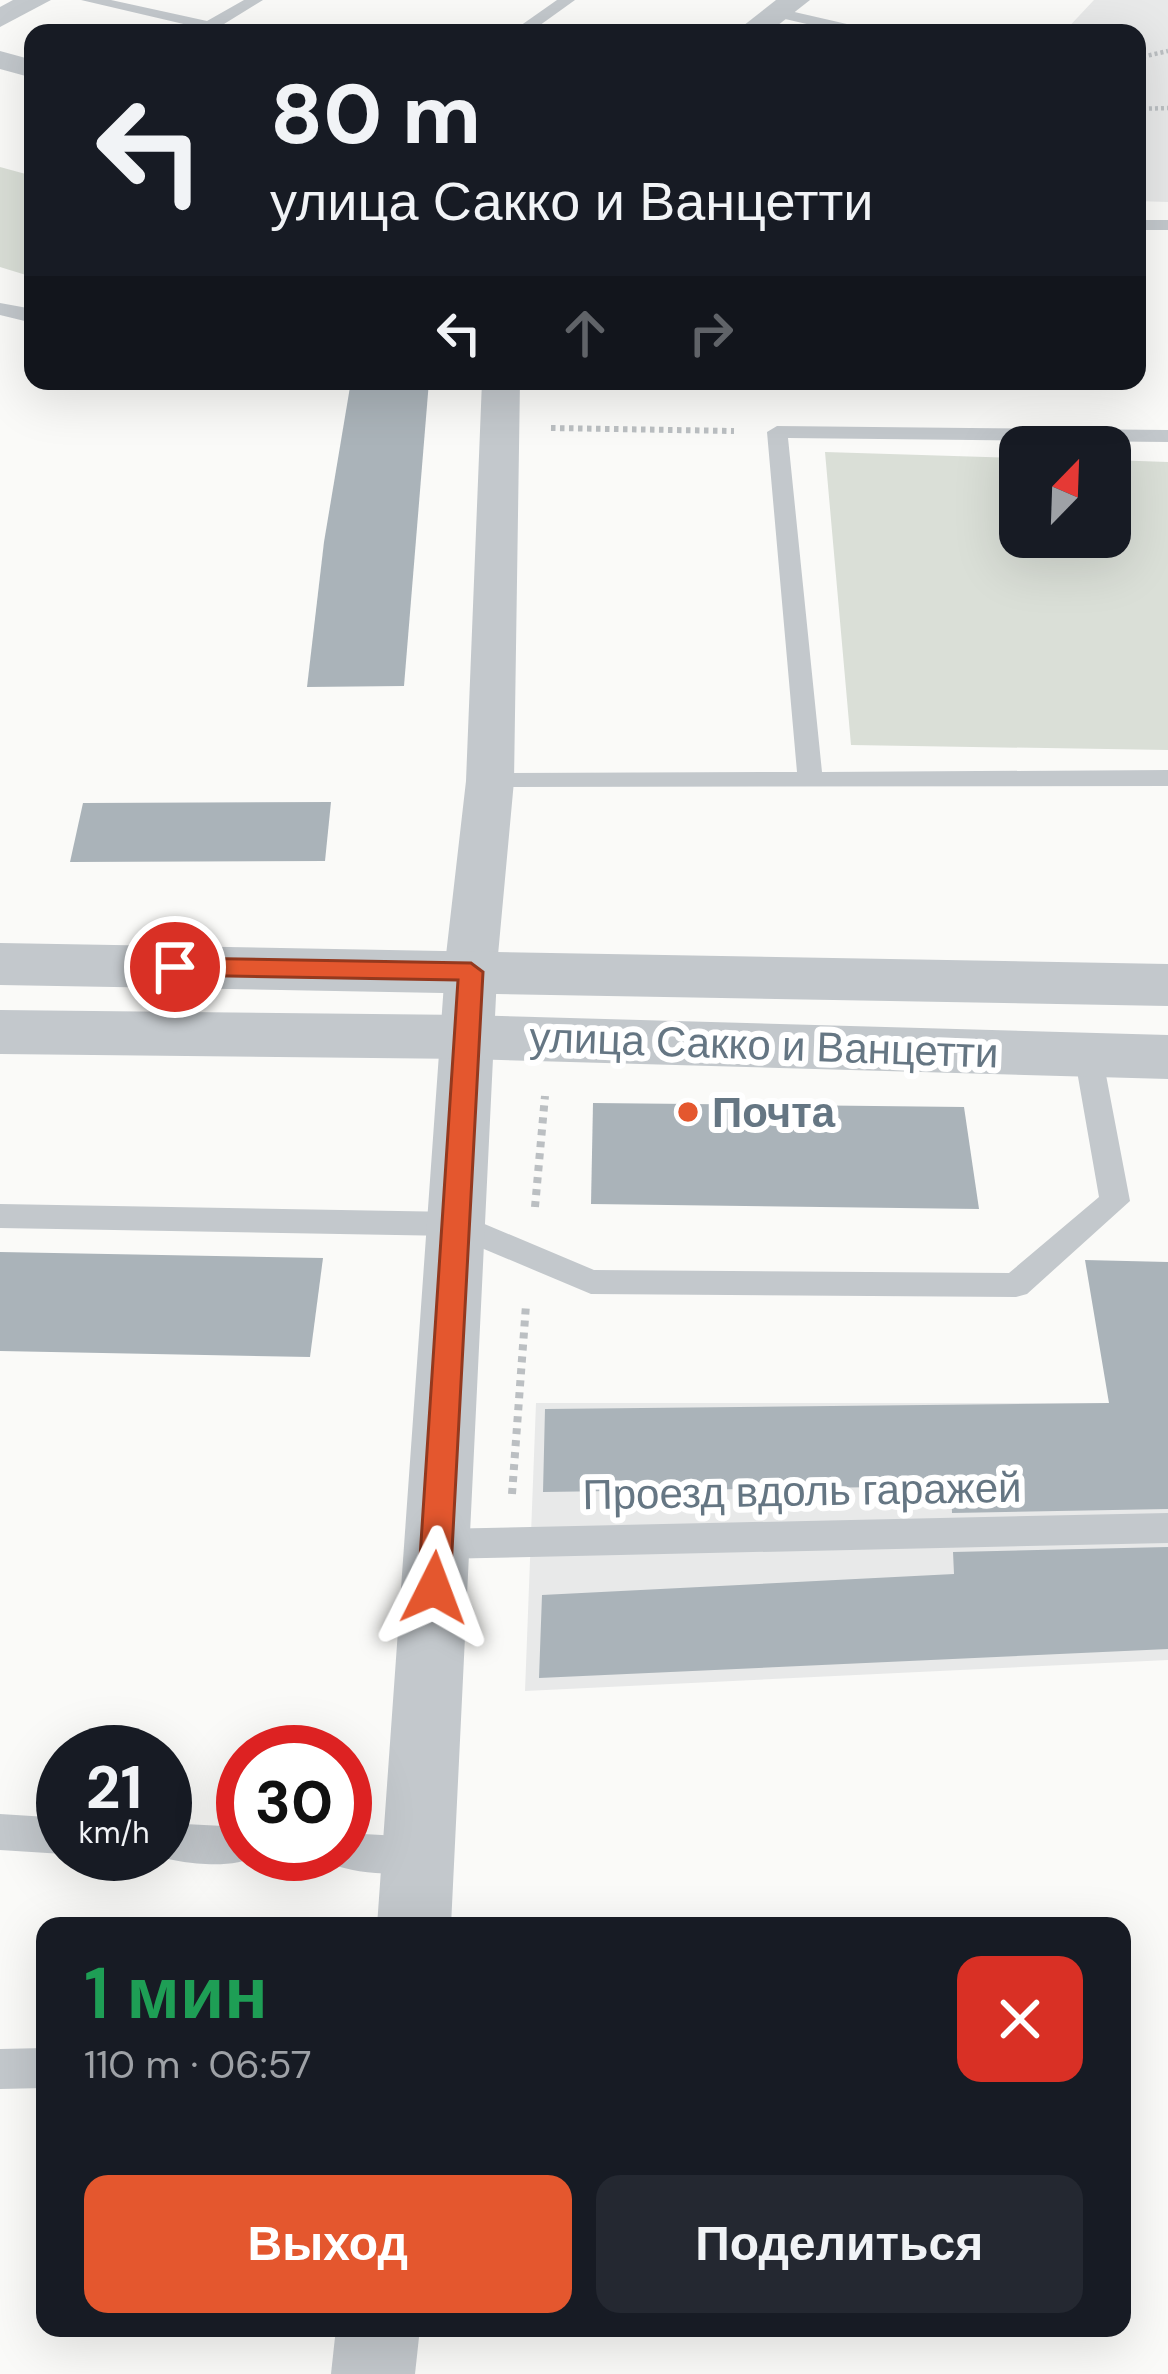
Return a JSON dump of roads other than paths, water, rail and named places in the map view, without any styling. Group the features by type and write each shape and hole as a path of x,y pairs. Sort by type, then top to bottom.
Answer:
{"street":[{"path":"0,18 36,0"},
{"path":"415,1917 471,972 490,781 501,390"},
{"name":"улица Сакко и Ванцетти","path":"0,964 1168,985"},
{"path":"1072,983 1088,1054"},
{"name":"улица Сакко и Ванцетти","path":"0,1032 467,1037 1168,1057"},
{"path":"374,2374 377,2337"}],"lane":[{"path":"89,0 206,24"},
{"path":"213,24 255,0"},
{"path":"531,24 567,0"},
{"path":"786,7 839,24"},
{"path":"810,778 777,432 1168,436"},
{"path":"490,781 1168,778"},
{"path":"0,1216 456,1225 591,1282 1016,1285 1114,1202 1088,1054"},
{"name":"Проезд вдоль гаражей","path":"437,1544 1168,1528"},
{"path":"0,1832 36,1834"},
{"path":"372,1852 418,1855"},
{"path":"0,2068 36,2068"}],"place":[{"name":"Почта","path":"688,1112"}]}
